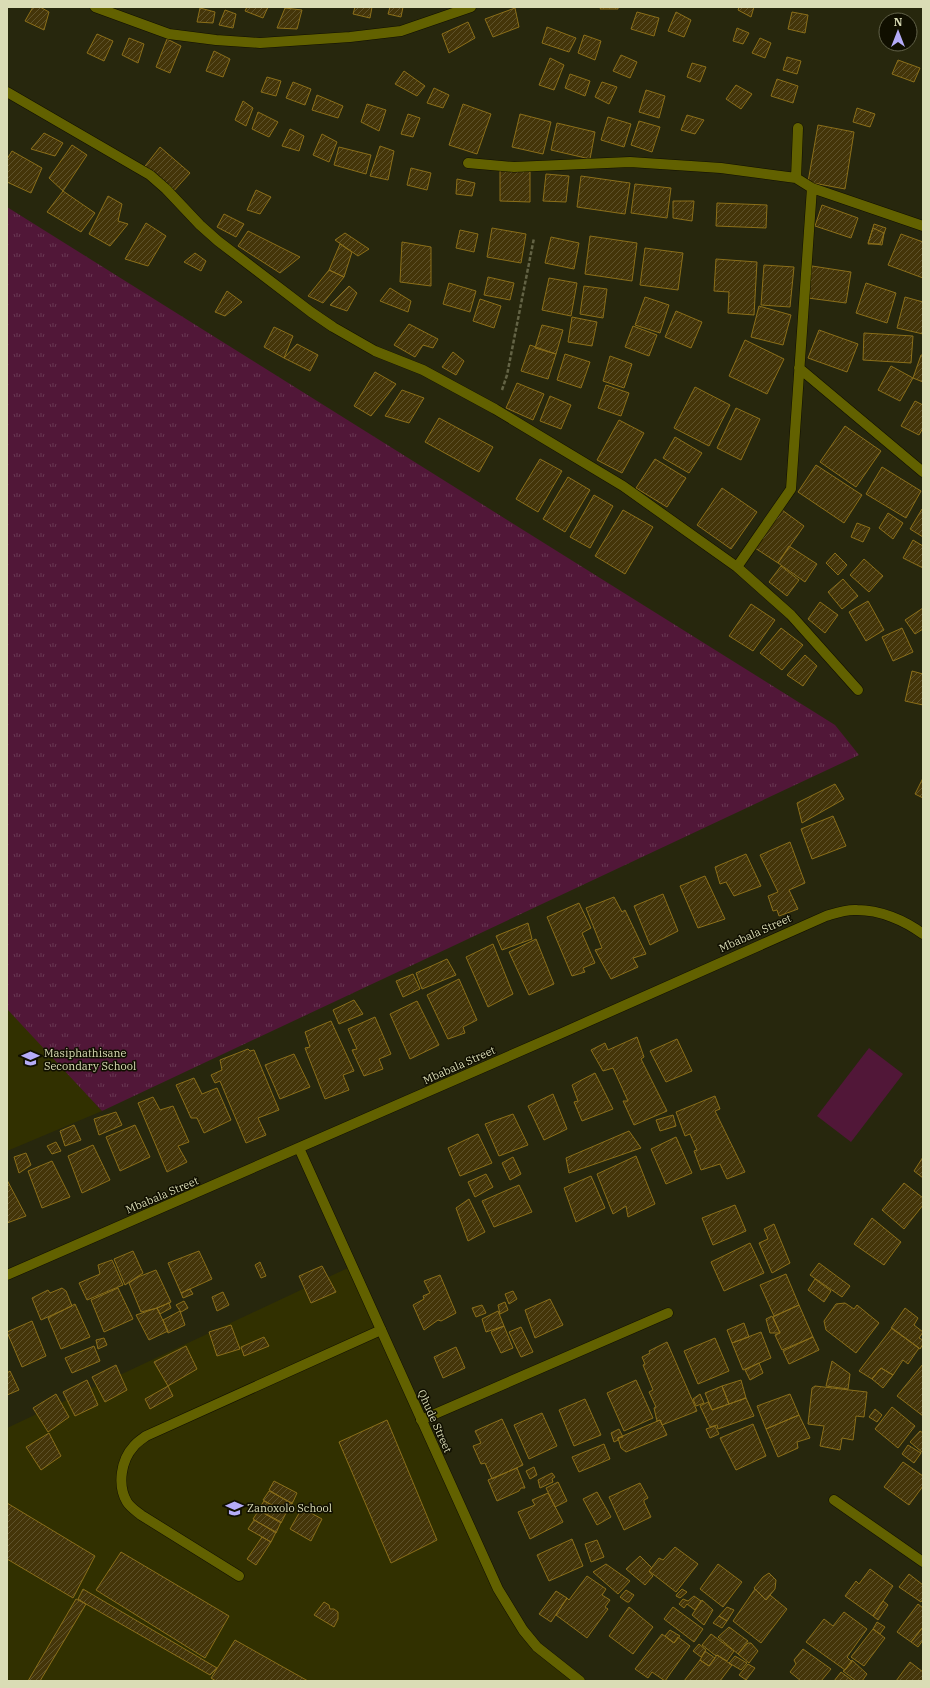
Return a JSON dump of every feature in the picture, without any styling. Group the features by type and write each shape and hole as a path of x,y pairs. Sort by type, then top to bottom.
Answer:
{"street":[{"path":"95,7 170,34 216,40 260,43 350,37 400,31 471,7"},
{"path":"7,92 150,175 218,241 333,327 375,351 423,370 495,409 623,486 737,567 791,615 858,690"},
{"path":"796,178 798,128"},
{"path":"468,163 514,166 630,162 721,168 796,178 812,188 923,226"},
{"path":"737,567 791,489 812,188"},
{"path":"799,368 923,472"},
{"name":"Mbabala Street","path":"7,1275 826,916 844,911 857,910 875,913 895,918 912,926 923,934"},
{"name":"Qhude Street","path":"299,1148 498,1589 523,1630 537,1647 580,1681"},
{"path":"421,1420 668,1313"},
{"path":"238,1576 141,1515 128,1502 122,1490 121,1474 124,1462 134,1446 146,1436 381,1330"},
{"path":"834,1500 923,1562"}],"path":[{"path":"495,409 507,375 534,238"}],"shaded area":[{"name":"Masiphathisane Secondary School","path":"7,1007 102,1111 7,1151"},
{"name":"Zanoxolo School","path":"352,1266 498,1589 523,1630 580,1681 7,1681 7,1428"}],"green space":[{"path":"7,207 835,725 859,755 102,1111 7,1009"},
{"path":"869,1048 903,1074 851,1142 817,1116"}],"building":[{"path":"33,7 40,7 49,12 44,30 25,21"},
{"path":"247,7 268,7 263,18 245,11"},
{"path":"355,7 372,7 370,18 353,14"},
{"path":"390,7 403,7 401,17 388,14"},
{"path":"601,7 618,7 618,9 600,9"},
{"path":"739,7 754,7 751,17 738,10"},
{"path":"200,8 215,12 213,23 197,22"},
{"path":"285,8 302,10 297,29 277,28"},
{"path":"515,8 519,27 493,37 485,19"},
{"path":"225,10 236,14 233,28 219,25"},
{"path":"637,12 659,18 654,36 631,29"},
{"path":"676,12 691,20 684,37 668,31"},
{"path":"792,12 808,15 805,33 788,29"},
{"path":"468,22 475,38 449,53 442,34"},
{"path":"547,27 576,38 569,52 542,43"},
{"path":"737,28 749,33 743,44 733,41"},
{"path":"97,34 113,41 104,61 87,53"},
{"path":"584,35 601,41 595,60 578,53"},
{"path":"129,38 144,44 138,63 122,55"},
{"path":"760,38 771,43 765,58 752,53"},
{"path":"167,39 181,46 170,73 156,67"},
{"path":"214,51 230,59 223,77 206,71"},
{"path":"621,55 637,62 630,78 613,71"},
{"path":"787,57 801,61 797,74 783,70"},
{"path":"550,58 564,65 554,90 539,85"},
{"path":"898,60 920,68 914,82 892,74"},
{"path":"692,63 706,67 700,82 687,77"},
{"path":"404,71 425,86 417,96 395,84"},
{"path":"570,74 590,81 585,96 565,88"},
{"path":"267,77 281,81 276,96 261,92"},
{"path":"777,79 798,86 793,103 771,96"},
{"path":"293,82 311,89 305,105 286,98"},
{"path":"602,82 617,87 609,104 595,97"},
{"path":"736,85 752,94 741,109 726,99"},
{"path":"434,88 449,95 443,108 427,103"},
{"path":"646,90 665,96 659,118 639,112"},
{"path":"317,95 343,106 338,118 312,110"},
{"path":"243,101 253,108 246,126 235,120"},
{"path":"367,104 386,110 379,131 361,122"},
{"path":"463,104 491,114 477,154 449,145"},
{"path":"857,108 875,114 870,127 853,122"},
{"path":"258,112 278,122 269,137 252,129"},
{"path":"408,114 420,118 413,137 401,134"},
{"path":"520,114 551,122 543,154 512,147"},
{"path":"687,115 704,120 695,134 681,130"},
{"path":"608,117 631,124 624,147 601,140"},
{"path":"639,121 660,127 652,152 631,145"},
{"path":"557,123 595,132 590,159 551,150"},
{"path":"818,125 854,132 845,189 808,182"},
{"path":"290,129 304,136 299,151 282,146"},
{"path":"44,133 63,143 55,156 31,149"},
{"path":"322,134 337,142 329,162 313,155"},
{"path":"72,145 87,155 63,191 49,178"},
{"path":"380,146 394,151 388,180 370,176"},
{"path":"160,147 190,173 171,194 142,170"},
{"path":"339,147 371,155 366,174 334,165"},
{"path":"12,151 42,168 31,193 7,182 7,159"},
{"path":"411,168 431,173 427,190 407,185"},
{"path":"500,170 530,170 530,202 500,201"},
{"path":"546,174 569,176 566,202 543,201"},
{"path":"581,176 630,183 625,214 577,207"},
{"path":"457,179 475,183 472,196 456,194"},
{"path":"635,184 671,188 667,218 631,213"},
{"path":"256,190 271,197 260,214 247,210"},
{"path":"63,191 95,213 81,232 47,212"},
{"path":"108,196 122,204 118,221 128,224 110,246 89,234"},
{"path":"673,201 694,201 692,221 673,218"},
{"path":"717,203 767,205 766,228 716,226"},
{"path":"822,205 858,218 851,238 815,226"},
{"path":"224,214 244,224 236,237 217,227"},
{"path":"146,223 166,236 148,266 125,259"},
{"path":"874,224 886,228 880,244 868,244"},
{"path":"492,228 526,234 521,263 487,257"},
{"path":"873,228 884,233 882,245 868,243"},
{"path":"460,230 478,234 474,252 456,248"},
{"path":"248,231 300,257 280,273 238,246"},
{"path":"345,233 369,249 358,256 335,240"},
{"path":"901,234 923,242 923,278 888,265"},
{"path":"590,236 637,243 632,281 585,274"},
{"path":"551,237 579,243 574,269 545,263"},
{"path":"402,242 431,247 431,286 400,282"},
{"path":"340,244 352,252 344,277 329,270"},
{"path":"645,248 683,253 678,290 640,285"},
{"path":"195,253 206,261 201,271 184,262"},
{"path":"716,259 757,262 754,315 728,313 729,292 714,291"},
{"path":"764,265 794,267 790,307 761,305"},
{"path":"812,266 851,272 846,303 808,298"},
{"path":"329,270 344,277 323,303 308,296"},
{"path":"488,277 514,283 510,300 484,295"},
{"path":"549,278 577,283 571,316 542,310"},
{"path":"449,283 476,291 470,312 443,304"},
{"path":"866,283 896,293 887,323 856,313"},
{"path":"349,286 357,293 347,311 330,305"},
{"path":"584,286 607,289 603,318 580,314"},
{"path":"390,288 411,301 408,312 380,301"},
{"path":"227,291 242,302 225,316 215,312"},
{"path":"645,297 669,305 660,333 635,325"},
{"path":"905,297 923,302 923,334 897,328"},
{"path":"480,299 501,306 494,328 473,321"},
{"path":"759,306 791,315 783,345 751,337"},
{"path":"676,311 702,322 691,348 665,337"},
{"path":"572,317 597,322 592,346 568,342"},
{"path":"409,324 438,339 433,348 423,345 415,357 394,345"},
{"path":"542,325 563,330 556,354 535,348"},
{"path":"633,326 657,335 649,356 625,347"},
{"path":"274,327 293,336 284,358 264,347"},
{"path":"819,330 858,344 847,372 808,358"},
{"path":"864,333 913,336 911,363 863,360"},
{"path":"745,340 784,359 767,394 729,376"},
{"path":"297,344 318,355 310,371 284,358"},
{"path":"530,345 556,354 548,379 521,371"},
{"path":"453,352 464,361 456,375 442,367"},
{"path":"565,354 590,362 581,388 557,380"},
{"path":"921,355 923,355 923,382 913,378"},
{"path":"610,356 632,364 624,388 603,381"},
{"path":"891,366 913,378 900,401 878,390"},
{"path":"375,372 396,384 371,416 354,406"},
{"path":"517,383 544,394 533,420 506,408"},
{"path":"606,385 629,393 621,416 598,408"},
{"path":"695,387 730,405 709,446 674,428"},
{"path":"402,390 424,398 409,423 385,416"},
{"path":"550,396 571,405 561,429 540,421"},
{"path":"915,401 923,405 923,428 919,435 901,426"},
{"path":"736,408 760,419 741,460 717,448"},
{"path":"439,418 493,447 479,472 425,442"},
{"path":"619,420 644,433 622,473 597,460"},
{"path":"845,426 881,451 856,487 820,462"},
{"path":"675,437 702,453 689,473 663,458"},
{"path":"540,459 562,471 538,512 516,499"},
{"path":"655,459 686,478 667,507 636,488"},
{"path":"816,465 862,495 844,523 798,492"},
{"path":"882,467 921,491 906,518 866,494"},
{"path":"568,477 590,490 565,532 543,519"},
{"path":"722,488 757,512 731,549 697,525"},
{"path":"594,495 613,506 590,548 570,537"},
{"path":"922,509 923,510 923,537 910,529"},
{"path":"623,510 653,527 625,574 595,556"},
{"path":"782,510 804,526 778,563 755,548"},
{"path":"888,513 903,523 893,539 879,528"},
{"path":"857,523 870,528 863,542 851,537"},
{"path":"913,540 923,546 923,568 903,558"},
{"path":"789,546 817,564 805,582 778,563"},
{"path":"835,553 847,565 838,575 826,563"},
{"path":"864,559 883,576 869,592 850,575"},
{"path":"781,566 799,580 787,596 769,582"},
{"path":"843,579 858,596 842,609 828,592"},
{"path":"868,601 884,630 866,641 849,612"},
{"path":"820,602 838,615 825,633 808,619"},
{"path":"751,604 775,620 753,651 729,636"},
{"path":"923,608 923,629 915,634 905,620"},
{"path":"781,628 803,645 782,670 760,653"},
{"path":"902,628 913,652 893,661 882,637"},
{"path":"805,655 817,666 803,686 787,675"},
{"path":"912,671 923,674 923,705 905,701"},
{"path":"923,778 923,798 915,794"},
{"path":"835,784 844,799 802,823 797,803"},
{"path":"833,816 846,846 812,859 801,829"},
{"path":"790,842 805,883 789,890 798,909 779,916 777,910 773,911 768,896 778,892 760,855"},
{"path":"746,854 761,886 734,896 726,882 720,884 715,867"},
{"path":"705,876 725,919 698,928 680,886"},
{"path":"663,894 678,931 650,945 634,906"},
{"path":"614,897 622,912 625,910 646,954 633,958 638,967 611,979 595,950 602,948 586,908"},
{"path":"579,903 591,928 582,933 595,963 583,968 585,972 572,976 547,917"},
{"path":"528,923 532,939 502,950 496,936"},
{"path":"536,939 554,984 529,995 509,952"},
{"path":"493,944 513,994 488,1007 466,957"},
{"path":"447,959 456,975 422,989 416,973"},
{"path":"413,974 420,989 403,997 396,981"},
{"path":"459,979 477,1020 463,1027 465,1033 448,1039 427,995"},
{"path":"354,1000 363,1014 339,1024 333,1010"},
{"path":"417,1001 439,1045 410,1059 390,1014"},
{"path":"375,1017 391,1054 379,1059 383,1069 364,1076 352,1050 357,1049 348,1029"},
{"path":"331,1021 354,1071 343,1075 349,1090 325,1099 305,1048 310,1047 305,1032"},
{"path":"637,1037 644,1057 641,1059 667,1111 634,1125 623,1101 628,1101 613,1068 603,1071 591,1050 605,1043 608,1050"},
{"path":"677,1039 692,1071 666,1082 650,1051"},
{"path":"248,1049 250,1051 254,1050 279,1110 258,1118 266,1135 246,1143 220,1081 215,1083 211,1075 222,1070 220,1060"},
{"path":"294,1054 310,1087 280,1099 265,1065"},
{"path":"595,1073 613,1109 582,1121 574,1102 578,1101 572,1085"},
{"path":"194,1078 202,1094 217,1088 231,1120 204,1133 197,1118 191,1118 176,1085"},
{"path":"553,1094 567,1129 544,1140 528,1106"},
{"path":"715,1096 720,1109 715,1111 745,1172 727,1179 720,1164 701,1170 694,1151 697,1150 690,1134 685,1136 676,1112"},
{"path":"153,1097 160,1110 173,1106 189,1142 178,1146 187,1162 167,1172 138,1103"},
{"path":"116,1112 122,1125 99,1135 94,1119"},
{"path":"513,1114 528,1145 499,1156 485,1124"},
{"path":"673,1115 676,1126 660,1131 656,1120"},
{"path":"74,1125 81,1140 65,1146 60,1131"},
{"path":"135,1125 150,1157 120,1171 106,1137"},
{"path":"629,1131 641,1148 569,1173 566,1158"},
{"path":"478,1134 492,1163 460,1176 448,1148"},
{"path":"676,1137 692,1173 666,1184 651,1149"},
{"path":"56,1142 61,1151 52,1154 47,1146"},
{"path":"93,1145 110,1180 82,1193 68,1156"},
{"path":"26,1153 31,1165 19,1173 14,1157"},
{"path":"636,1156 655,1204 628,1217 626,1206 613,1214 597,1174"},
{"path":"513,1157 521,1174 510,1180 502,1163"},
{"path":"923,1157 923,1178 914,1171"},
{"path":"52,1161 70,1197 42,1208 28,1171"},
{"path":"486,1174 493,1187 475,1197 468,1182"},
{"path":"591,1176 605,1208 576,1222 564,1188"},
{"path":"7,1180 26,1216 7,1223"},
{"path":"904,1183 923,1198 923,1205 904,1229 882,1210"},
{"path":"519,1185 532,1212 494,1227 482,1201"},
{"path":"469,1199 485,1232 468,1241 456,1208"},
{"path":"735,1205 746,1231 713,1245 702,1218"},
{"path":"872,1218 901,1242 884,1265 854,1244"},
{"path":"774,1224 790,1263 772,1273 759,1243 768,1239 764,1229"},
{"path":"750,1243 764,1273 724,1291 711,1262"},
{"path":"133,1251 143,1273 125,1285 114,1259"},
{"path":"199,1251 212,1279 181,1293 168,1263"},
{"path":"112,1260 123,1285 87,1300 79,1283 100,1274 98,1265"},
{"path":"260,1262 266,1276 261,1278 255,1265"},
{"path":"819,1263 850,1286 842,1297 810,1275"},
{"path":"322,1266 336,1292 311,1303 299,1276"},
{"path":"156,1270 171,1302 157,1308 141,1312 129,1283 138,1277"},
{"path":"786,1274 799,1305 774,1316 760,1285"},
{"path":"440,1275 456,1313 441,1321 438,1320 424,1330 413,1305 424,1299 423,1296 430,1293 424,1281"},
{"path":"815,1279 831,1291 824,1302 808,1290"},
{"path":"62,1288 66,1291 72,1306 41,1320 32,1298 48,1290 50,1293"},
{"path":"118,1288 133,1319 104,1332 91,1300"},
{"path":"190,1289 193,1294 183,1298 181,1293"},
{"path":"513,1291 517,1299 509,1304 505,1294"},
{"path":"223,1292 229,1305 217,1311 212,1297"},
{"path":"550,1299 563,1325 535,1338 525,1310"},
{"path":"184,1301 188,1308 181,1312 176,1305"},
{"path":"505,1302 508,1310 500,1314 498,1305"},
{"path":"169,1303 171,1308 160,1314 157,1308"},
{"path":"845,1303 854,1309 857,1305 879,1323 856,1353 826,1330 824,1321 836,1304"},
{"path":"75,1304 90,1337 61,1349 48,1318"},
{"path":"482,1305 486,1313 476,1317 472,1308"},
{"path":"799,1305 813,1337 782,1350 775,1335 780,1333 773,1317"},
{"path":"157,1308 168,1331 149,1340 136,1315"},
{"path":"905,1308 918,1318 914,1325 923,1332 919,1338 923,1340 923,1344 920,1349 891,1328"},
{"path":"180,1311 185,1325 168,1333 163,1320"},
{"path":"498,1311 504,1326 486,1332 482,1319"},
{"path":"772,1316 780,1333 770,1333 766,1319"},
{"path":"32,1321 46,1356 22,1367 7,1332"},
{"path":"744,1323 749,1337 732,1343 727,1330"},
{"path":"231,1325 240,1349 217,1356 209,1332"},
{"path":"504,1326 513,1348 501,1353 491,1332"},
{"path":"521,1327 533,1352 521,1357 509,1332"},
{"path":"892,1328 919,1348 908,1364 903,1360 893,1375 881,1368 872,1379 859,1371"},
{"path":"761,1332 771,1358 743,1370 732,1343"},
{"path":"264,1337 269,1346 244,1356 241,1347"},
{"path":"813,1337 819,1350 789,1364 783,1351"},
{"path":"104,1338 107,1345 98,1349 96,1340"},
{"path":"715,1338 729,1371 698,1384 684,1351"},
{"path":"667,1342 697,1411 662,1425 660,1420 657,1421 654,1408 656,1407 649,1392 653,1390 643,1365 645,1364 642,1357 650,1353 649,1351"},
{"path":"94,1346 100,1361 72,1373 65,1358"},
{"path":"186,1346 197,1369 168,1386 154,1362"},
{"path":"456,1347 465,1368 443,1378 434,1357"},
{"path":"832,1361 850,1374 848,1389 826,1386"},
{"path":"759,1363 763,1373 750,1380 745,1370"},
{"path":"923,1364 923,1416 897,1396"},
{"path":"116,1365 127,1390 105,1402 92,1377"},
{"path":"881,1368 893,1375 883,1388 872,1379"},
{"path":"10,1371 19,1390 7,1395 7,1373"},
{"path":"87,1380 98,1405 75,1416 63,1392"},
{"path":"636,1380 653,1418 624,1431 607,1393"},
{"path":"741,1380 746,1398 729,1404 722,1386"},
{"path":"168,1386 173,1396 150,1409 145,1399"},
{"path":"722,1386 729,1404 712,1410 705,1393"},
{"path":"815,1386 867,1392 864,1417 856,1416 853,1440 842,1438 840,1450 820,1446 824,1426 808,1424 812,1388"},
{"path":"56,1394 69,1417 48,1432 33,1408"},
{"path":"700,1394 704,1403 696,1406 693,1399"},
{"path":"790,1394 799,1415 766,1429 757,1406"},
{"path":"746,1398 754,1416 718,1429 717,1425 710,1427 700,1406 708,1402 712,1410"},
{"path":"585,1399 601,1435 574,1446 559,1410"},
{"path":"892,1407 915,1426 898,1448 875,1429"},
{"path":"875,1409 882,1415 877,1422 869,1417"},
{"path":"542,1413 557,1446 529,1459 514,1425"},
{"path":"799,1415 810,1438 797,1442 798,1448 778,1457 766,1429"},
{"path":"502,1419 523,1465 492,1479 485,1463 481,1464 473,1446 481,1443 475,1431"},
{"path":"387,1420 437,1540 391,1563 339,1442"},
{"path":"660,1420 667,1435 626,1452 621,1448 618,1438"},
{"path":"753,1424 766,1456 736,1470 720,1438"},
{"path":"715,1426 719,1434 710,1438 706,1429"},
{"path":"619,1429 623,1437 618,1438 618,1440 614,1442 611,1433"},
{"path":"920,1431 923,1433 923,1453 910,1442"},
{"path":"49,1433 61,1456 41,1470 26,1447"},
{"path":"604,1444 610,1459 579,1472 572,1457"},
{"path":"908,1445 921,1453 914,1463 902,1454"},
{"path":"903,1462 923,1476 923,1486 909,1505 884,1487"},
{"path":"534,1467 537,1475 530,1479 526,1471"},
{"path":"517,1468 525,1488 521,1488 519,1491 497,1501 488,1480"},
{"path":"552,1473 555,1477 552,1479 553,1482 540,1488 538,1480"},
{"path":"274,1481 297,1493 292,1504 269,1490"},
{"path":"558,1482 567,1501 555,1507 546,1488"},
{"path":"640,1483 648,1498 644,1500 644,1502 651,1517 624,1530 609,1497"},
{"path":"269,1491 292,1503 287,1513 263,1500"},
{"path":"597,1492 611,1517 597,1525 583,1499"},
{"path":"548,1493 563,1522 530,1539 518,1512 535,1505 532,1500"},
{"path":"264,1501 286,1513 281,1523 258,1510"},
{"path":"7,1503 95,1556 73,1598 7,1559"},
{"path":"302,1508 322,1519 311,1541 290,1529"},
{"path":"259,1510 281,1522 276,1533 253,1519"},
{"path":"254,1520 276,1532 271,1542 248,1529"},
{"path":"262,1537 271,1542 256,1565 247,1559"},
{"path":"572,1539 583,1566 549,1581 537,1555"},
{"path":"597,1540 604,1557 591,1562 585,1544"},
{"path":"675,1547 698,1564 676,1592 649,1571 659,1558 663,1560"},
{"path":"121,1552 229,1616 205,1658 96,1590"},
{"path":"640,1556 652,1568 649,1571 653,1576 645,1585 626,1569"},
{"path":"606,1564 630,1581 618,1594 593,1572"},
{"path":"718,1564 742,1582 723,1607 700,1589"},
{"path":"870,1569 893,1586 873,1616 845,1596 856,1581 859,1584"},
{"path":"769,1573 776,1580 775,1589 766,1600 754,1588 763,1577"},
{"path":"909,1574 923,1585 923,1599 921,1602 899,1587"},
{"path":"587,1576 606,1589 602,1595 610,1600 605,1607 608,1609 587,1638 556,1615 567,1598 569,1600"},
{"path":"83,1589 217,1668 210,1675 86,1604 78,1599"},
{"path":"682,1589 687,1592 680,1598 676,1596 677,1594"},
{"path":"755,1589 766,1600 770,1595 787,1609 761,1643 733,1621"},
{"path":"626,1590 634,1595 629,1602 620,1597"},
{"path":"556,1591 567,1598 551,1622 539,1614"},
{"path":"694,1596 701,1601 695,1610 687,1604 684,1608 679,1604 683,1599 688,1601"},
{"path":"76,1599 86,1604 40,1681 28,1681"},
{"path":"702,1600 713,1610 704,1625 692,1615"},
{"path":"883,1601 888,1605 878,1620 873,1616"},
{"path":"324,1602 329,1605 330,1609 334,1609 338,1612 338,1619 334,1627 314,1615"},
{"path":"918,1604 923,1608 923,1627 911,1642 897,1632"},
{"path":"629,1607 653,1627 633,1654 609,1636"},
{"path":"673,1607 703,1629 694,1642 664,1619"},
{"path":"727,1607 734,1610 727,1621 719,1616"},
{"path":"844,1612 867,1629 847,1657 852,1662 845,1670 806,1642 824,1619 833,1626"},
{"path":"719,1616 727,1621 722,1628 713,1623"},
{"path":"877,1622 885,1627 880,1634 873,1629"},
{"path":"729,1627 748,1641 738,1654 718,1637"},
{"path":"923,1627 923,1640 918,1647 911,1642"},
{"path":"873,1629 885,1638 864,1666 851,1657"},
{"path":"670,1630 680,1636 674,1643 665,1636"},
{"path":"662,1634 674,1643 678,1637 690,1646 665,1681 652,1672 648,1678 635,1669"},
{"path":"711,1634 734,1651 727,1661 717,1655 716,1656 702,1645"},
{"path":"235,1640 308,1681 216,1681 211,1678"},
{"path":"748,1643 751,1643 758,1651 749,1663 738,1654"},
{"path":"699,1644 706,1650 701,1657 693,1651"},
{"path":"803,1649 831,1669 821,1681 801,1681 790,1672 796,1664 794,1660"},
{"path":"705,1651 715,1658 709,1666 700,1660"},
{"path":"717,1655 732,1665 720,1681 684,1681 700,1660 709,1666"},
{"path":"735,1656 747,1663 741,1670 729,1663"},
{"path":"852,1660 867,1674 862,1681 856,1681 843,1671"},
{"path":"910,1662 923,1672 923,1681 896,1681"},
{"path":"748,1664 755,1668 746,1680 739,1675"},
{"path":"841,1672 853,1681 834,1681"}],"place":[{"name":"Masiphathisane Secondary School","path":"31,1059"},
{"name":"Zanoxolo School","path":"234,1508"}]}
